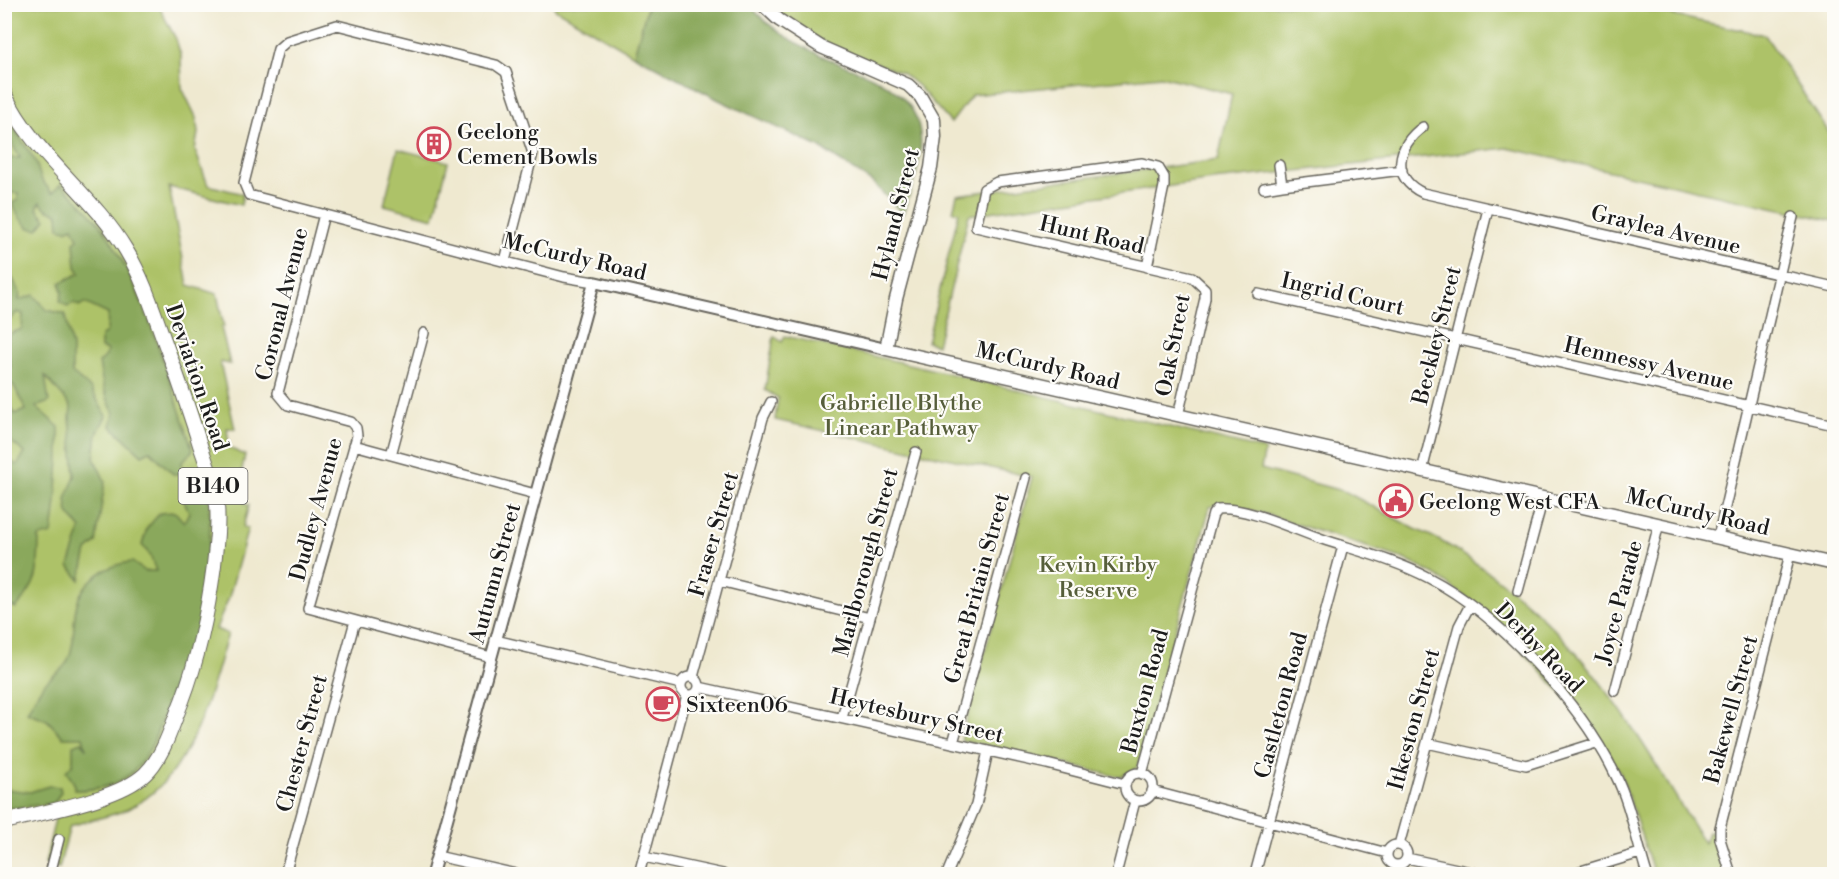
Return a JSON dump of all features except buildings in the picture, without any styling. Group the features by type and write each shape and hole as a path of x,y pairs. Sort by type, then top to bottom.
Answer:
{"main road":[{"name":"Hyland Street","path":"762,4 778,20 821,47 908,85 920,96 934,120 935,137 931,168 896,299 886,349"},
{"name":"Deviation Road","path":"4,93 15,116 37,147 98,209 127,251 151,304 211,476 218,523 208,614 201,644 167,737 145,774 125,787 103,796 4,822"},
{"name":"McCurdy Road","path":"886,349 1834,564"}],"street":[{"name":"McCurdy Road","path":"505,261 533,153 506,72 496,65 349,26 337,25 287,41 278,49 244,185 247,193 255,197 505,261 886,349"},
{"path":"1264,188 1402,170 1401,157 1405,144 1423,127"},
{"name":"Hunt Road","path":"1147,267 1164,186 1162,171 1151,163 997,182 984,189 976,227 1147,267 1192,277 1199,282"},
{"path":"1279,165 1282,185"},
{"name":"Graylea Avenue","path":"1402,170 1410,184 1423,193 1834,287"},
{"name":"Beckley Street","path":"1422,471 1488,209"},
{"name":"Coronal Avenue","path":"324,214 278,393 288,405 351,422"},
{"path":"1718,537 1793,217"},
{"name":"Autumn Street","path":"432,874 594,282"},
{"name":"Oak Street","path":"1178,416 1205,298 1205,289 1199,282"},
{"name":"Ingrid Court","path":"1258,294 1455,339"},
{"path":"391,455 424,333"},
{"name":"Hennessy Avenue","path":"1455,339 1834,425"},
{"name":"Fraser Street","path":"693,677 763,418 771,402"},
{"name":"Dudley Avenue","path":"351,422 356,428 354,445 308,608 355,621"},
{"path":"354,445 536,494"},
{"name":"Marlborough Street","path":"842,718 916,452"},
{"name":"Great Britain Street","path":"953,743 1026,478"},
{"path":"1518,591 1543,498"},
{"name":"Derby Road","path":"1213,514 1217,509 1223,509 1250,515 1391,561 1430,578 1502,630 1541,669 1596,743 1617,776 1647,874"},
{"name":"Buxton Road","path":"1142,774 1213,514"},
{"name":"Joyce Parade","path":"1615,691 1659,524"},
{"name":"Castleton Road","path":"1255,874 1343,546"},
{"name":"Bakewell Street","path":"1731,874 1720,839 1719,828 1790,554"},
{"path":"720,581 870,618"},
{"name":"Itkeston Street","path":"1399,845 1459,626 1470,605"},
{"path":"355,621 491,657"},
{"name":"Chester Street","path":"285,874 355,621"},
{"path":"495,640 681,684"},
{"path":"693,677 697,680 699,687 696,693 687,694 683,692 681,684 684,679 693,677"},
{"name":"Heytesbury Street","path":"699,687 1125,784"},
{"path":"639,874 687,694"},
{"path":"1427,743 1526,765 1596,743"},
{"path":"947,874 976,805 988,751"},
{"path":"1134,774 1142,774 1149,778 1152,791 1148,798 1135,801 1128,797 1125,784 1134,774"},
{"path":"1152,791 1387,853"},
{"path":"1116,874 1135,801"},
{"path":"50,874 59,839"},
{"path":"1387,853 1393,846 1399,845 1405,849 1407,858"},
{"path":"1387,853 1393,870 1407,858"},
{"path":"1571,874 1640,853"},
{"path":"436,856 516,874"},
{"path":"644,857 723,874"},
{"path":"1407,858 1480,874"}],"green space":[{"path":"648,4 750,5 773,28 791,40 882,82 896,92 916,116 921,143 916,174 903,214 872,182 819,147 719,100 634,55"},
{"path":"5,5 158,5 176,39 181,56 182,88 196,117 198,133 195,150 208,185 243,194 241,205 169,187 188,285 217,294 224,327 221,327 230,364 220,362 235,429 227,428 229,448 245,455 240,480 245,504 249,505 243,527 248,528 229,597 216,629 228,634 195,733 183,756 168,777 150,795 128,809 70,826 59,868 45,864 57,809 5,822"},
{"path":"553,5 648,5 634,55 555,9"},
{"path":"770,5 1623,5 1765,35 1834,140 1834,221 1507,148 1213,180 969,215 937,345 927,342 959,212 953,211 957,195 1218,160 1232,94 1161,76 972,95 951,123 918,86 902,73 822,42 784,19"},
{"path":"5,124 12,125 36,162 41,179 52,193 61,184 75,197 100,224 124,264 147,315 193,450 182,462 182,473 173,474 150,451 142,455 111,426 114,413 106,395 99,363 106,356 107,350 101,348 101,337 107,331 108,314 85,303 79,306 74,303 67,306 60,301 62,292 60,283 80,273 76,267 74,242 78,239 73,227 66,230 59,228 58,214 46,209 40,202 37,209 46,219 38,229 29,228 20,218 12,203 18,200 18,193 5,193 5,158 20,158 5,132"},
{"path":"398,149 448,162 434,218 384,205"},
{"path":"5,264 20,293 19,300 34,295 47,310 65,314 72,347 72,373 91,389 106,416 97,434 94,458 105,481 96,543 87,551 80,580 69,566 81,529 68,513 66,499 75,476 71,406 45,376 49,402 36,407 59,427 59,467 54,521 52,534 39,537 34,583 16,608 5,603 12,516 5,510 5,457 17,465 25,453 5,437 5,397 15,414 26,410 14,386 5,378 4,373 11,366 6,350 9,334 22,329 23,314 17,312 11,319 5,313"},
{"path":"774,336 782,342 785,336 1265,450 1261,469 1346,492 1445,543 1483,568 1527,604 1587,665 1635,732 1704,843 1708,832 1713,833 1726,874 1654,874 1621,774 1594,729 1488,613 1435,575 1404,559 1265,514 1222,503 1210,507 1137,768 1120,777 961,740 1032,477 775,420 778,398 765,390"},
{"path":"194,484 208,496 210,533 203,598 189,655 174,684 156,736 143,760 123,779 111,785 74,790 74,783 66,771 73,764 73,745 82,742 86,749 83,737 63,737 47,720 27,712 41,687 67,662 72,648 76,608 83,590 96,576 123,563 132,562 145,571 156,571 150,555 142,545 147,528 160,513 175,512 184,522 189,512 181,495"},
{"path":"49,786 60,787 61,792 54,803 5,809 5,789 30,792"}],"place":[{"name":"Geelong Cement Bowls","path":"434,144"},
{"name":"Geelong West CFA","path":"1396,501"},
{"name":"Sixteen06","path":"663,704"}],"park label":[{"name":"Gabrielle Blythe Linear Pathway","path":"901,414"},
{"name":"Kevin Kirby Reserve","path":"1098,576"}]}
